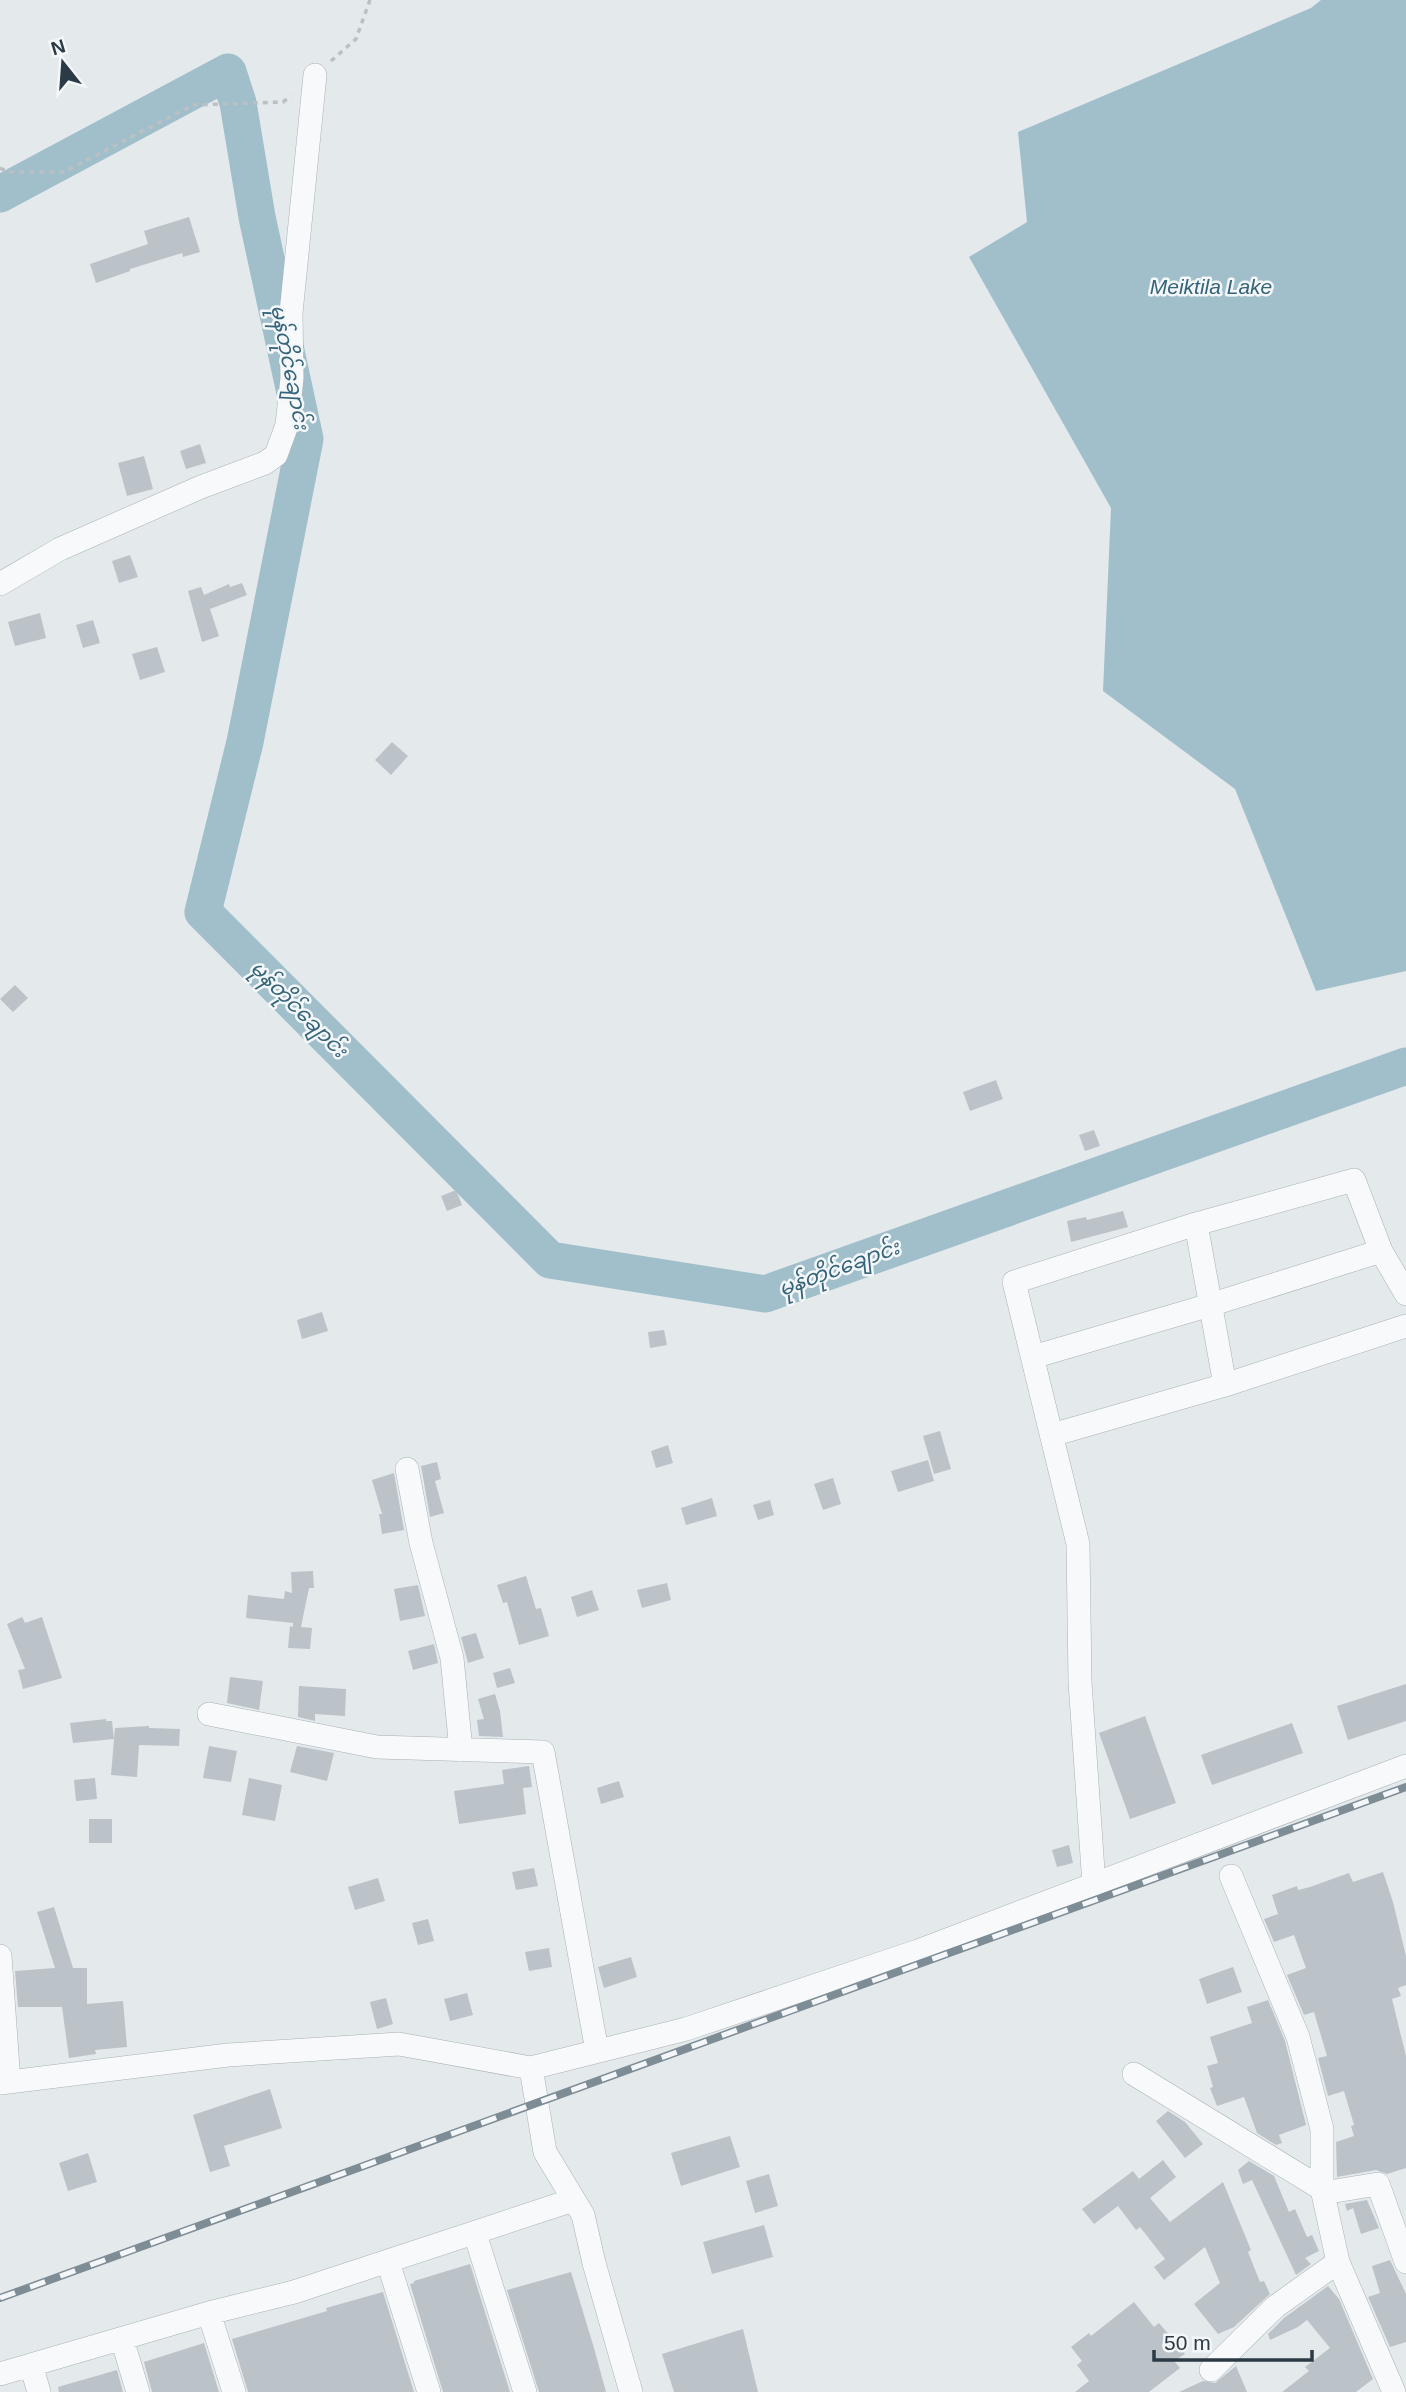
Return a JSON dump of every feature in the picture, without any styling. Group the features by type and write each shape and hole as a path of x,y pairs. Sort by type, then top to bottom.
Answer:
{"street":[{"path":"0,584 60,549 201,487 265,463 276,455 287,425 292,378 291,313 315,75"},
{"path":"1094,1885 1080,1682 1078,1544 1014,1282 1196,1224 1354,1180 1381,1251 1406,1294"},
{"path":"1196,1224 1225,1385"},
{"path":"1033,1357 1381,1251"},
{"path":"1052,1435 1225,1385 1406,1326"},
{"path":"407,1469 421,1543 452,1658 461,1750"},
{"path":"209,1713 377,1747 543,1752 597,2051"},
{"path":"0,1956 5,2082 228,2055 399,2044 531,2068 686,2029 905,1956 1406,1766"},
{"path":"1231,1876 1298,2037 1322,2129 1322,2189 1338,2262 1396,2387"},
{"path":"531,2068 545,2152 583,2216 631,2392"},
{"path":"1135,2074 1322,2189 1329,2192 1377,2184 1406,2262"},
{"path":"0,2374 209,2313 294,2292 573,2200"},
{"path":"475,2234 525,2392"},
{"path":"388,2262 429,2392"},
{"path":"1211,2370 1275,2307 1338,2262"},
{"path":"209,2313 234,2392"},
{"path":"122,2339 138,2392"},
{"path":"31,2365 39,2392"}],"path":[{"path":"0,168 9,172 64,172 193,105 283,102 356,39 370,0"}],"water":[{"name":"Meiktila Lake","path":"1321,0 1406,0 1406,971 1316,991 1235,789 1103,691 1111,508 969,257 1027,222 1018,132 1311,8"}],"building":[{"path":"189,217 200,252 183,257 182,253 96,283 90,264 148,244 144,231"},
{"path":"200,444 206,463 186,469 180,451"},
{"path":"144,456 153,489 127,496 118,463"},
{"path":"130,555 138,577 119,583 112,561"},
{"path":"242,583 247,595 210,609 219,636 202,642 188,591 201,587 204,595 229,584 230,587"},
{"path":"40,613 46,638 15,646 8,622"},
{"path":"93,620 100,643 83,648 76,625"},
{"path":"157,647 165,672 140,680 132,654"},
{"path":"392,742 408,756 391,775 375,760"},
{"path":"15,985 28,998 13,1012 0,999"},
{"path":"996,1080 1003,1099 970,1111 963,1092"},
{"path":"1094,1130 1100,1146 1085,1151 1079,1135"},
{"path":"456,1190 462,1205 447,1211 441,1196"},
{"path":"1123,1211 1128,1227 1071,1242 1067,1221 1086,1217 1087,1220"},
{"path":"322,1312 328,1331 302,1339 297,1320"},
{"path":"664,1330 667,1345 650,1348 648,1332"},
{"path":"940,1431 951,1469 934,1474 923,1436"},
{"path":"668,1445 673,1463 656,1468 651,1451"},
{"path":"928,1460 934,1481 898,1492 891,1471"},
{"path":"437,1462 441,1479 435,1481 444,1513 430,1517 421,1466"},
{"path":"394,1473 404,1530 382,1534 379,1514 382,1514 372,1480"},
{"path":"833,1478 841,1504 823,1510 814,1484"},
{"path":"712,1498 717,1516 686,1525 681,1508"},
{"path":"770,1500 774,1515 758,1520 753,1505"},
{"path":"313,1571 314,1588 309,1588 301,1627 312,1628 310,1649 288,1648 290,1626 293,1627 293,1623 246,1618 248,1595 284,1599 285,1591 292,1593 291,1572"},
{"path":"526,1576 536,1609 541,1608 549,1636 519,1645 507,1602 503,1603 497,1585"},
{"path":"667,1583 671,1600 642,1608 637,1590"},
{"path":"418,1585 425,1616 400,1621 394,1589"},
{"path":"592,1590 599,1610 577,1617 571,1597"},
{"path":"22,1617 25,1623 42,1617 62,1678 23,1689 18,1670 25,1669 7,1624"},
{"path":"476,1633 484,1658 468,1663 461,1637"},
{"path":"434,1644 438,1663 413,1670 408,1651"},
{"path":"510,1668 515,1683 497,1688 493,1673"},
{"path":"230,1677 263,1681 259,1710 227,1703"},
{"path":"1406,1684 1406,1721 1348,1740 1337,1706"},
{"path":"299,1686 346,1689 345,1716 315,1714 315,1721 298,1717"},
{"path":"495,1694 503,1737 479,1736 477,1720 484,1719 478,1699"},
{"path":"1145,1716 1176,1803 1130,1819 1099,1733"},
{"path":"106,1719 112,1721 114,1739 73,1743 70,1723"},
{"path":"1292,1723 1303,1753 1212,1785 1201,1755"},
{"path":"149,1726 180,1729 179,1746 139,1745 137,1777 111,1775 115,1728"},
{"path":"209,1746 237,1751 231,1782 203,1778"},
{"path":"297,1746 334,1753 327,1781 290,1772"},
{"path":"529,1766 532,1787 523,1788 526,1814 459,1824 454,1791 504,1784 502,1770"},
{"path":"95,1778 97,1799 76,1801 74,1780"},
{"path":"249,1778 282,1785 275,1821 242,1815"},
{"path":"619,1781 624,1797 601,1804 597,1788"},
{"path":"89,1819 112,1819 112,1843 89,1843"},
{"path":"1069,1845 1073,1863 1057,1867 1052,1850"},
{"path":"534,1868 538,1886 516,1890 512,1872"},
{"path":"1383,1872 1406,1956 1406,1985 1398,1988 1401,1996 1392,1999 1406,2056 1406,2168 1387,2174 1376,2170 1337,2177 1336,2142 1354,2136 1351,2126 1354,2125 1344,2091 1328,2096 1318,2058 1327,2056 1314,2012 1304,2015 1287,1975 1306,1968 1294,1935 1274,1942 1264,1919 1278,1914 1272,1895 1297,1886 1298,1890 1310,1887 1349,1873 1353,1882"},
{"path":"378,1878 385,1901 355,1910 348,1887"},
{"path":"54,1907 73,1968 87,1968 87,2004 123,2001 127,2047 95,2050 96,2054 69,2058 62,2007 18,2007 15,1971 55,1968 37,1912"},
{"path":"428,1919 434,1941 418,1945 412,1923"},
{"path":"549,1948 552,1967 529,1971 525,1952"},
{"path":"631,1957 637,1977 604,1988 598,1967"},
{"path":"1233,1967 1242,1992 1207,2004 1199,1979"},
{"path":"467,1993 473,2015 450,2021 444,1999"},
{"path":"386,1998 393,2024 377,2029 370,2002"},
{"path":"1268,2000 1285,2041 1306,2125 1279,2135 1282,2143 1276,2145 1257,2133 1244,2097 1217,2106 1210,2088 1213,2087 1207,2066 1218,2063 1210,2037 1252,2023 1247,2007"},
{"path":"270,2089 282,2128 224,2146 230,2166 210,2172 193,2115"},
{"path":"1168,2111 1185,2122 1203,2144 1185,2158 1156,2121"},
{"path":"730,2136 740,2167 681,2186 671,2153"},
{"path":"88,2153 97,2182 68,2191 59,2163"},
{"path":"1163,2160 1176,2177 1150,2198 1170,2222 1223,2182 1251,2250 1248,2252 1260,2282 1264,2281 1270,2294 1234,2327 1218,2334 1194,2304 1220,2283 1205,2247 1164,2280 1154,2267 1165,2259 1140,2227 1136,2230 1118,2206 1094,2224 1082,2209 1133,2171 1139,2179"},
{"path":"1249,2161 1274,2176 1289,2212 1295,2209 1307,2237 1312,2235 1319,2251 1305,2258 1311,2264 1296,2275 1252,2180 1243,2184 1238,2170"},
{"path":"769,2174 778,2206 755,2213 746,2181"},
{"path":"1367,2200 1379,2228 1361,2234 1353,2208 1347,2211 1345,2204"},
{"path":"764,2225 773,2257 712,2274 703,2242"},
{"path":"1390,2260 1406,2294 1406,2342 1390,2347 1368,2297 1380,2293 1372,2266"},
{"path":"470,2264 510,2392 443,2392 410,2284"},
{"path":"571,2272 606,2392 539,2392 507,2290"},
{"path":"1328,2286 1339,2299 1373,2379 1356,2392 1282,2392 1309,2371 1305,2367 1330,2348 1307,2320 1270,2340 1268,2334 1284,2318"},
{"path":"383,2292 414,2392 248,2392 232,2339"},
{"path":"1134,2302 1154,2327 1159,2323 1185,2354 1174,2361 1180,2368 1149,2392 1075,2392 1089,2381 1077,2365 1082,2361 1071,2347 1089,2333 1091,2336"},
{"path":"743,2329 758,2392 674,2392 662,2354"},
{"path":"204,2343 219,2392 152,2392 144,2362"},
{"path":"1236,2366 1247,2392 1179,2392 1203,2381 1215,2383"},
{"path":"117,2370 123,2392 59,2392 58,2387"}],"waterway":[{"name":"မုန်တိုင်ချောင်း","path":"0,194 228,72 238,103 257,217 305,439 245,742 203,912 550,1260 765,1294 1406,1066"}],"railway":[{"path":"0,2298 1406,1787"}]}
